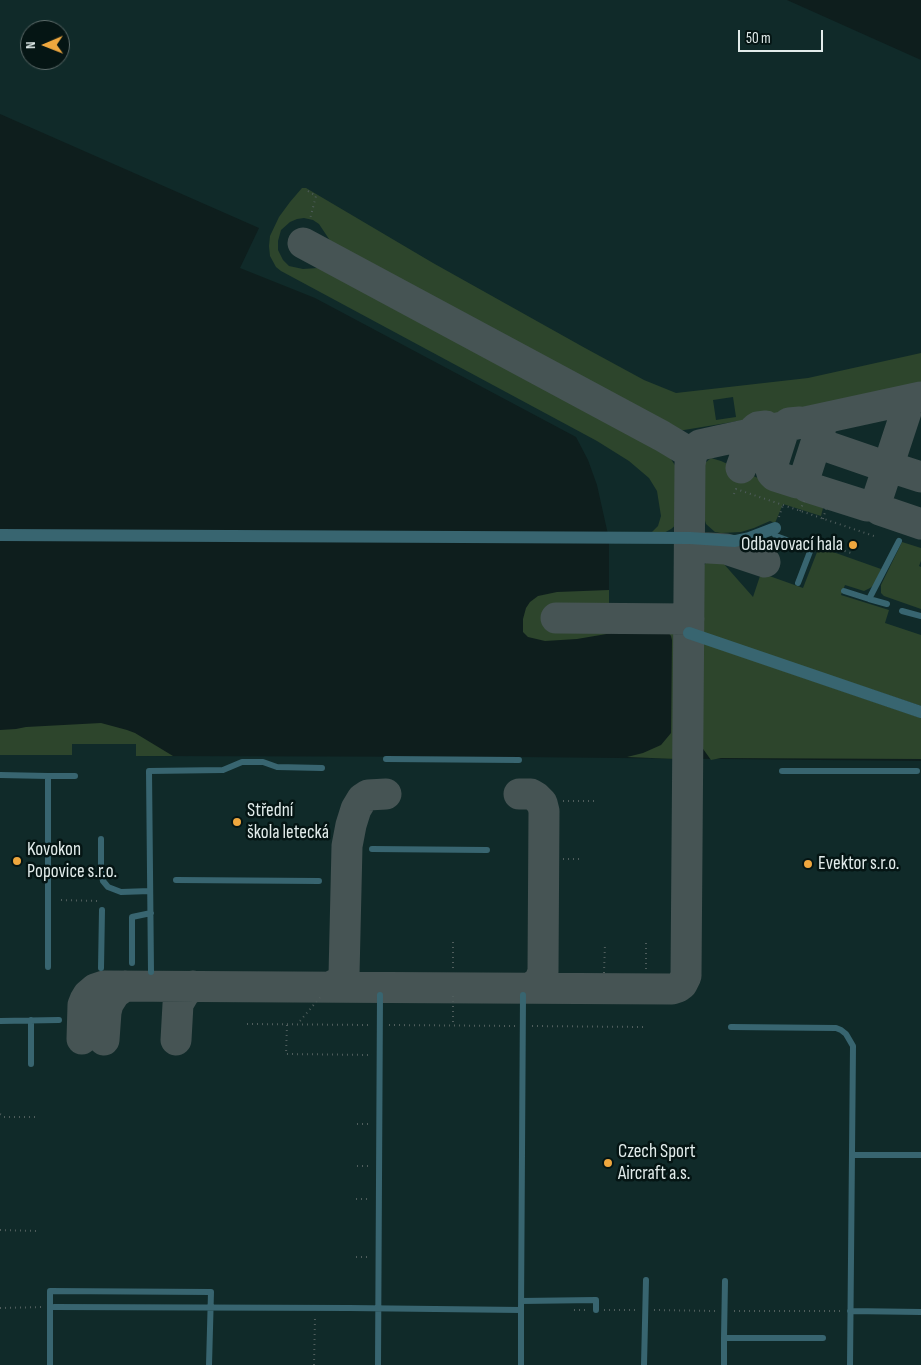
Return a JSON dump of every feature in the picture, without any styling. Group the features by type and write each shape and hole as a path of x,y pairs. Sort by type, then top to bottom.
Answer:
{"street":[{"path":"0,535 690,538 735,541 773,529"},
{"path":"689,633 921,712"}],"lane":[{"path":"773,529 776,536 810,549 798,583"},
{"path":"869,598 899,541"},
{"path":"844,591 887,604"},
{"path":"902,610 921,616"},
{"path":"386,759 519,760"},
{"path":"151,972 149,771 223,770 242,762 263,762 277,767 322,768"},
{"path":"782,771 917,771"},
{"path":"0,775 75,776"},
{"path":"48,776 48,967"},
{"path":"101,839 101,872 103,881 108,887 121,892 150,891"},
{"path":"372,850 487,850"},
{"path":"176,880 319,881"},
{"path":"101,968 102,910"},
{"path":"132,963 132,916 151,914"},
{"path":"378,1365 380,995"},
{"path":"521,1365 523,995"},
{"path":"0,1020 59,1020"},
{"path":"31,1020 31,1064"},
{"path":"731,1027 836,1028 846,1034 853,1046 850,1365"},
{"path":"852,1155 921,1156"},
{"path":"644,1365 646,1280"},
{"path":"724,1365 725,1281"},
{"path":"50,1365 52,1307 50,1291 211,1292 209,1365"},
{"path":"521,1301 596,1300 596,1310"},
{"path":"52,1307 521,1310"},
{"path":"850,1312 921,1312"},
{"path":"724,1338 823,1338"}],"path":[{"path":"308,191 316,196 310,219"},
{"path":"734,494 736,489 874,536"},
{"path":"800,511 804,499"},
{"path":"773,529 783,505"},
{"path":"823,519 826,509"},
{"path":"813,540 851,553"},
{"path":"562,802 597,801"},
{"path":"563,859 582,859"},
{"path":"61,900 105,901"},
{"path":"453,942 453,971"},
{"path":"604,943 604,973"},
{"path":"646,944 646,973"},
{"path":"300,1021 322,995"},
{"path":"453,996 453,1026"},
{"path":"247,1024 643,1027"},
{"path":"287,1024 286,1054 380,1055"},
{"path":"0,1114 4,1117 36,1117"},
{"path":"357,1124 379,1124"},
{"path":"356,1166 379,1166"},
{"path":"356,1199 379,1199"},
{"path":"0,1230 36,1231"},
{"path":"356,1257 379,1257"},
{"path":"0,1308 52,1307"},
{"path":"314,1365 315,1308"},
{"path":"568,1310 850,1312"}],"shaded area":[{"path":"0,0 787,0 921,60 921,667 689,612 609,613 609,539 597,485 588,460 576,437 315,298 240,268 259,228 0,114"},
{"path":"72,744 137,744 137,756 921,761 921,1365 0,1365 0,755 72,755"}],"green space":[{"path":"302,188 306,188 433,263 585,348 644,380 676,393 808,378 921,353 921,388 808,413 781,414 678,431 659,427 390,284 389,277 335,248 319,224 313,220 297,219 281,230 278,250 283,260 289,266 303,269 333,267 653,438 667,453 678,470 678,518 677,524 671,529 662,534 650,534 658,526 661,516 657,491 649,478 629,461 597,441 276,267 270,256 270,236 279,217","holes":["733,397 736,417 716,420 713,400"]},
{"path":"711,458 823,508 821,516 783,504 775,523 770,521 741,532 715,532 706,524 703,514 703,470 705,463"},
{"path":"902,542 921,548 919,566 921,567 921,609 884,596 881,593 881,585"},
{"path":"819,547 881,569 875,584 870,588 864,591 845,585 841,595 889,610 885,623 921,635 921,706 703,633 702,570 707,562 715,559 723,563 753,597 761,573 803,588"},
{"path":"609,590 609,613 555,611 555,623 668,626 675,633 676,759 627,757 643,753 661,745 671,733 672,640 668,632 665,630 642,628 577,639 545,641 528,637 523,632 523,619 526,608 538,596 557,592"},
{"path":"702,643 921,718 921,759 721,758 711,760 701,746"},
{"path":"101,723 135,733 173,756 136,756 136,744 72,744 72,755 0,755 0,730"}],"taxiway":[{"path":"82,1039 83,1005 85,1000 95,989 104,986 672,989 682,984 686,976 690,464 692,454 662,436 303,243"},
{"path":"692,454 700,445 921,397"},
{"path":"804,480 807,487 867,506 873,506 876,503 909,403 913,399"},
{"path":"800,422 789,423 785,426 771,470 775,476 797,483 804,480 823,421 827,418"},
{"path":"741,468 755,429 766,426"},
{"path":"818,438 820,444 881,465 887,464 889,461 893,468 921,477"},
{"path":"876,503 877,508 880,510 921,524"},
{"path":"690,547 726,549 765,562"},
{"path":"556,618 689,619"},
{"path":"330,987 341,981 344,975 347,846 351,825 356,809 362,799 368,795 386,794"},
{"path":"519,794 531,794 536,797 542,803 544,811 543,972 539,982 530,988"},
{"path":"104,1040 108,1004 115,993 125,986"},
{"path":"176,1040 178,1004 185,992 193,986"}],"place":[{"name":"Odbavovací hala","path":"853,545"},
{"name":"Střední škola letecká","path":"237,822"},
{"name":"Kovokon Popovice s.r.o.","path":"17,861"},
{"name":"Evektor s.r.o.","path":"808,864"},
{"name":"Czech Sport Aircraft a.s.","path":"608,1163"}]}
